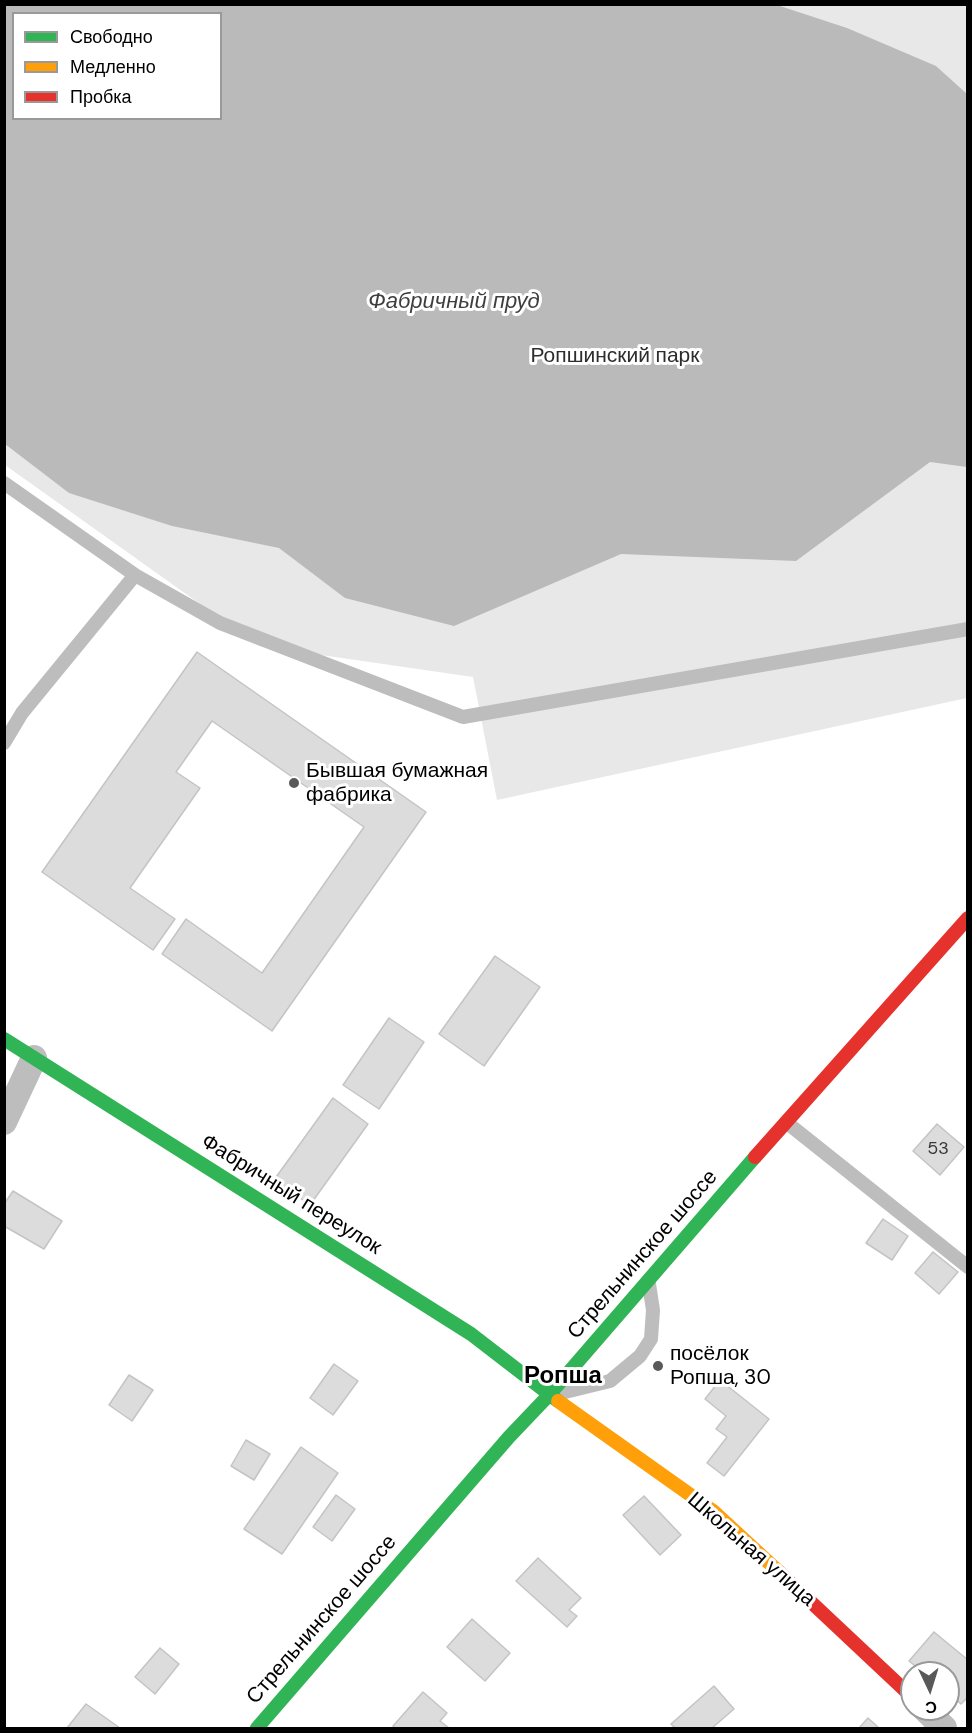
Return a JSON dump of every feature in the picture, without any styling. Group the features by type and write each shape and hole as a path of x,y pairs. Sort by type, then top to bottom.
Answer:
{"street":[{"name":"Стрельнинское шоссе","path":"257,1728 495,1453 549,1395 786,1122 968,918"},
{"name":"Фабричный переулок","path":"4,1039 471,1334 549,1395"},
{"path":"4,1122 34,1058"},
{"name":"Школьная улица","path":"549,1395 713,1511 900,1686"}],"lane":[{"path":"4,483 135,575 220,623 463,717 968,629"},
{"path":"4,743 22,713 135,575"},
{"path":"786,1122 968,1267"},
{"path":"549,1395 610,1382 640,1356 651,1340 653,1310 648,1281"}],"green space":[{"name":"Фабричный пруд","path":"5,5 967,5 967,698 497,800 473,677 259,646 5,465"}],"water":[{"name":"Фабричный пруд","path":"4,5 777,5 847,28 936,66 967,94 967,467 930,462 796,561 621,554 454,626 345,598 279,548 172,526 69,493 5,444"}],"building":[{"path":"197,652 426,812 272,1031 162,954 186,919 262,973 364,827 212,721 176,772 200,788 130,888 175,919 153,950 42,872"},
{"path":"495,956 540,987 484,1066 439,1034"},
{"path":"389,1018 424,1042 379,1109 343,1085"},
{"path":"333,1098 368,1124 310,1205 274,1180"},
{"path":"937,1124 964,1147 940,1175 913,1151"},
{"path":"13,1191 62,1221 44,1249 4,1226 4,1204"},
{"path":"883,1219 908,1236 892,1260 866,1243"},
{"path":"933,1252 958,1272 939,1294 915,1273"},
{"path":"334,1364 358,1381 333,1415 310,1398"},
{"path":"129,1375 153,1390 132,1421 109,1405"},
{"path":"720,1380 769,1419 724,1476 707,1463 727,1437 716,1429 726,1416 705,1399"},
{"path":"246,1440 270,1454 254,1480 231,1466"},
{"path":"301,1447 338,1473 282,1554 244,1529"},
{"path":"336,1495 355,1509 332,1541 313,1527"},
{"path":"644,1496 681,1535 660,1555 623,1515"},
{"path":"538,1558 581,1598 569,1610 577,1616 567,1627 516,1581"},
{"path":"472,1619 510,1653 485,1681 447,1647"},
{"path":"934,1632 968,1660 968,1697 960,1703 960,1661 909,1661"},
{"path":"160,1648 179,1664 155,1694 135,1677"},
{"path":"714,1686 734,1709 712,1728 675,1728 671,1724"},
{"path":"423,1692 447,1713 440,1721 449,1728 395,1728 393,1726"},
{"path":"86,1704 120,1728 67,1728"},
{"path":"868,1718 879,1728 859,1728"}],"traffic: fast":[{"path":"4,1039 471,1334 558,1401"},
{"path":"257,1728 755,1157"}],"traffic: slow":[{"path":"558,1401 713,1511 779,1572"}],"traffic: jam":[{"path":"755,1157 968,918"},
{"path":"779,1572 900,1686"}],"place":[{"name":"Бывшая бумажная фабрика","path":"294,783"},
{"name":"посёлок Ропша, 30","path":"658,1366"}],"district":[{"name":"Ропша","path":"563,1377"}],"park label":[{"name":"Ропшинский парк","path":"615,356"}]}
